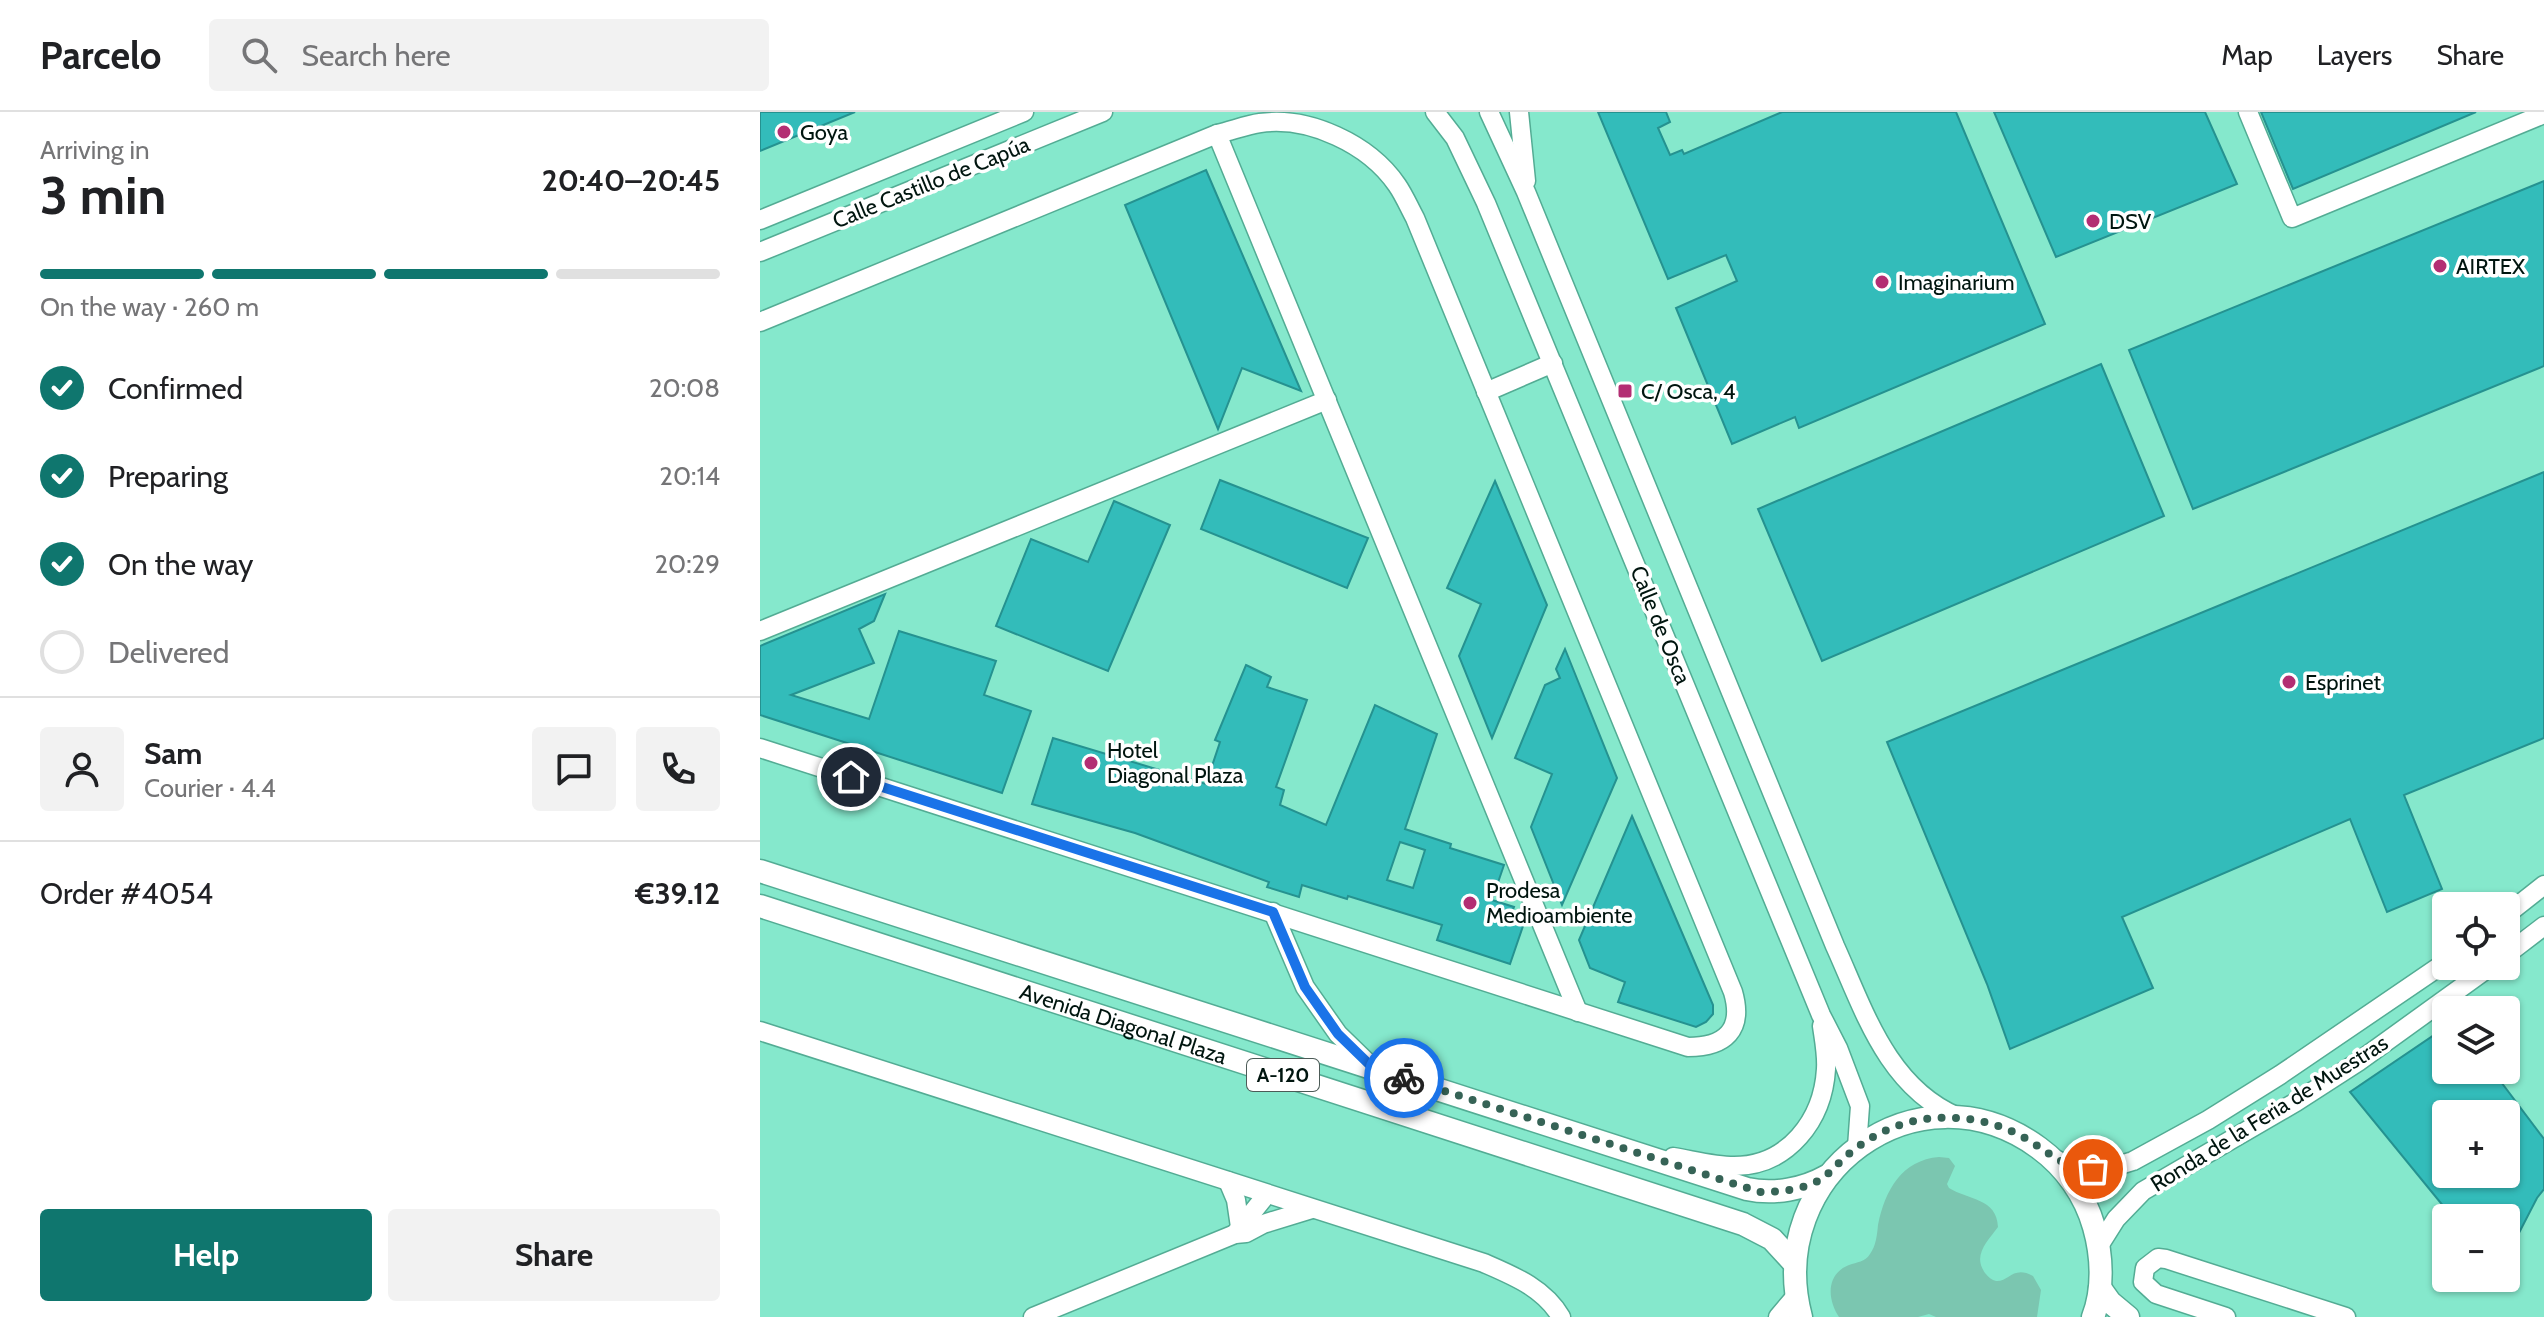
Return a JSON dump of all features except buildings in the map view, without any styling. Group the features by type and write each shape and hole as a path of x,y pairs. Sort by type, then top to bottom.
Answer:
{"main road":[{"name":"Avenida Diagonal Plaza","path":"760,871 1760,1192 1811,1185 1827,1176"},
{"name":"Avenida Diagonal Plaza","path":"760,906 1743,1224 1772,1239 1794,1263"},
{"name":"A-120","path":"1798,1307 1794,1263 1805,1217 1827,1176 1857,1147 1880,1133 1905,1123 1958,1117 1992,1123 2013,1132 2051,1157 2074,1183 2090,1213 2099,1246 2100,1288 2093,1317"},
{"path":"2100,1288 2110,1302 2128,1317"}],"street":[{"name":"Calle Castillo de Capúa","path":"760,220 1024,112"},
{"name":"Calle Castillo de Capúa","path":"760,252 1103,112"},
{"name":"Calle de Osca","path":"1435,112 1467,160 1821,1015 1848,1072 1860,1106 1857,1147"},
{"name":"Calle de Osca","path":"1489,112 1526,192 1835,946 1876,1037 1888,1058 1908,1081 1942,1111 1958,1117"},
{"path":"1519,112 1526,192"},
{"path":"2248,112 2292,218 2544,114"},
{"path":"760,322 1217,134 1261,123 1299,125 1340,138 1369,156 1397,184 1415,218 1733,992 1737,1015 1727,1036 1705,1047 1688,1047 760,748"},
{"path":"1217,134 1578,1012"},
{"path":"1486,392 1553,363"},
{"path":"760,631 1327,400"},
{"path":"2520,904 2544,885"},
{"name":"Avenida Diagonal Plaza","path":"1273,912 1305,987 1338,1034 1373,1068"},
{"path":"2520,944 2544,926"},
{"name":"Ronda de la Feria de Muestras","path":"2051,1157 2078,1170 2107,1169 2133,1161 2208,1120 2280,1075 2432,972"},
{"name":"Ronda de la Feria de Muestras","path":"2099,1246 2116,1219 2143,1191 2296,1102 2472,980"},
{"path":"1618,1146 1732,1166 1755,1165 1775,1157 1810,1126 1820,1103 1827,1065 1821,1015"},
{"path":"760,1031 1484,1263 1529,1283 1545,1296 1561,1317"},
{"path":"1228,1181 1236,1200 1237,1231"},
{"path":"1263,1224 1269,1212 1267,1194"},
{"path":"1237,1231 1267,1194"},
{"path":"1033,1317 1237,1231 1252,1231 1263,1224 1313,1208"},
{"path":"2226,1317 2156,1294 2143,1282 2145,1268 2158,1258 2166,1259 2345,1317"},
{"path":"1778,1317 1798,1307"}],"shaded area":[{"path":"760,112 2544,112 2544,1317 760,1317"},
{"path":"1939,1157 1949,1158 1955,1166 1947,1184 1949,1188 1987,1205 1996,1217 1998,1227 1981,1254 1981,1266 1985,1273 1996,1281 2021,1272 2033,1276 2041,1290 2037,1317 1936,1317 1929,1314 1918,1317 1839,1317 1831,1295 1836,1274 1866,1259 1872,1251 1885,1200 1897,1179 1915,1164"}],"way so far":[{"path":"1404,1078 1760,1192 1811,1185 1827,1176 1857,1147 1880,1133 1905,1123 1931,1118 1958,1117 1992,1123 2023,1137 2051,1157 2078,1170 2093,1169"}],"place":[{"name":"Goya","path":"784,132"},
{"name":"DSV","path":"2093,221"},
{"name":"AIRTEX","path":"2440,266"},
{"name":"Imaginarium","path":"1882,282"},
{"name":"C/ Osca, 4","path":"1625,391"},
{"name":"Esprinet","path":"2289,682"},
{"name":"Hotel Diagonal Plaza","path":"1091,763"},
{"name":"Prodesa Medioambiente","path":"1470,903"}],"route":[{"path":"851,777 1273,912 1305,987 1338,1034 1373,1068 1404,1078"}]}
